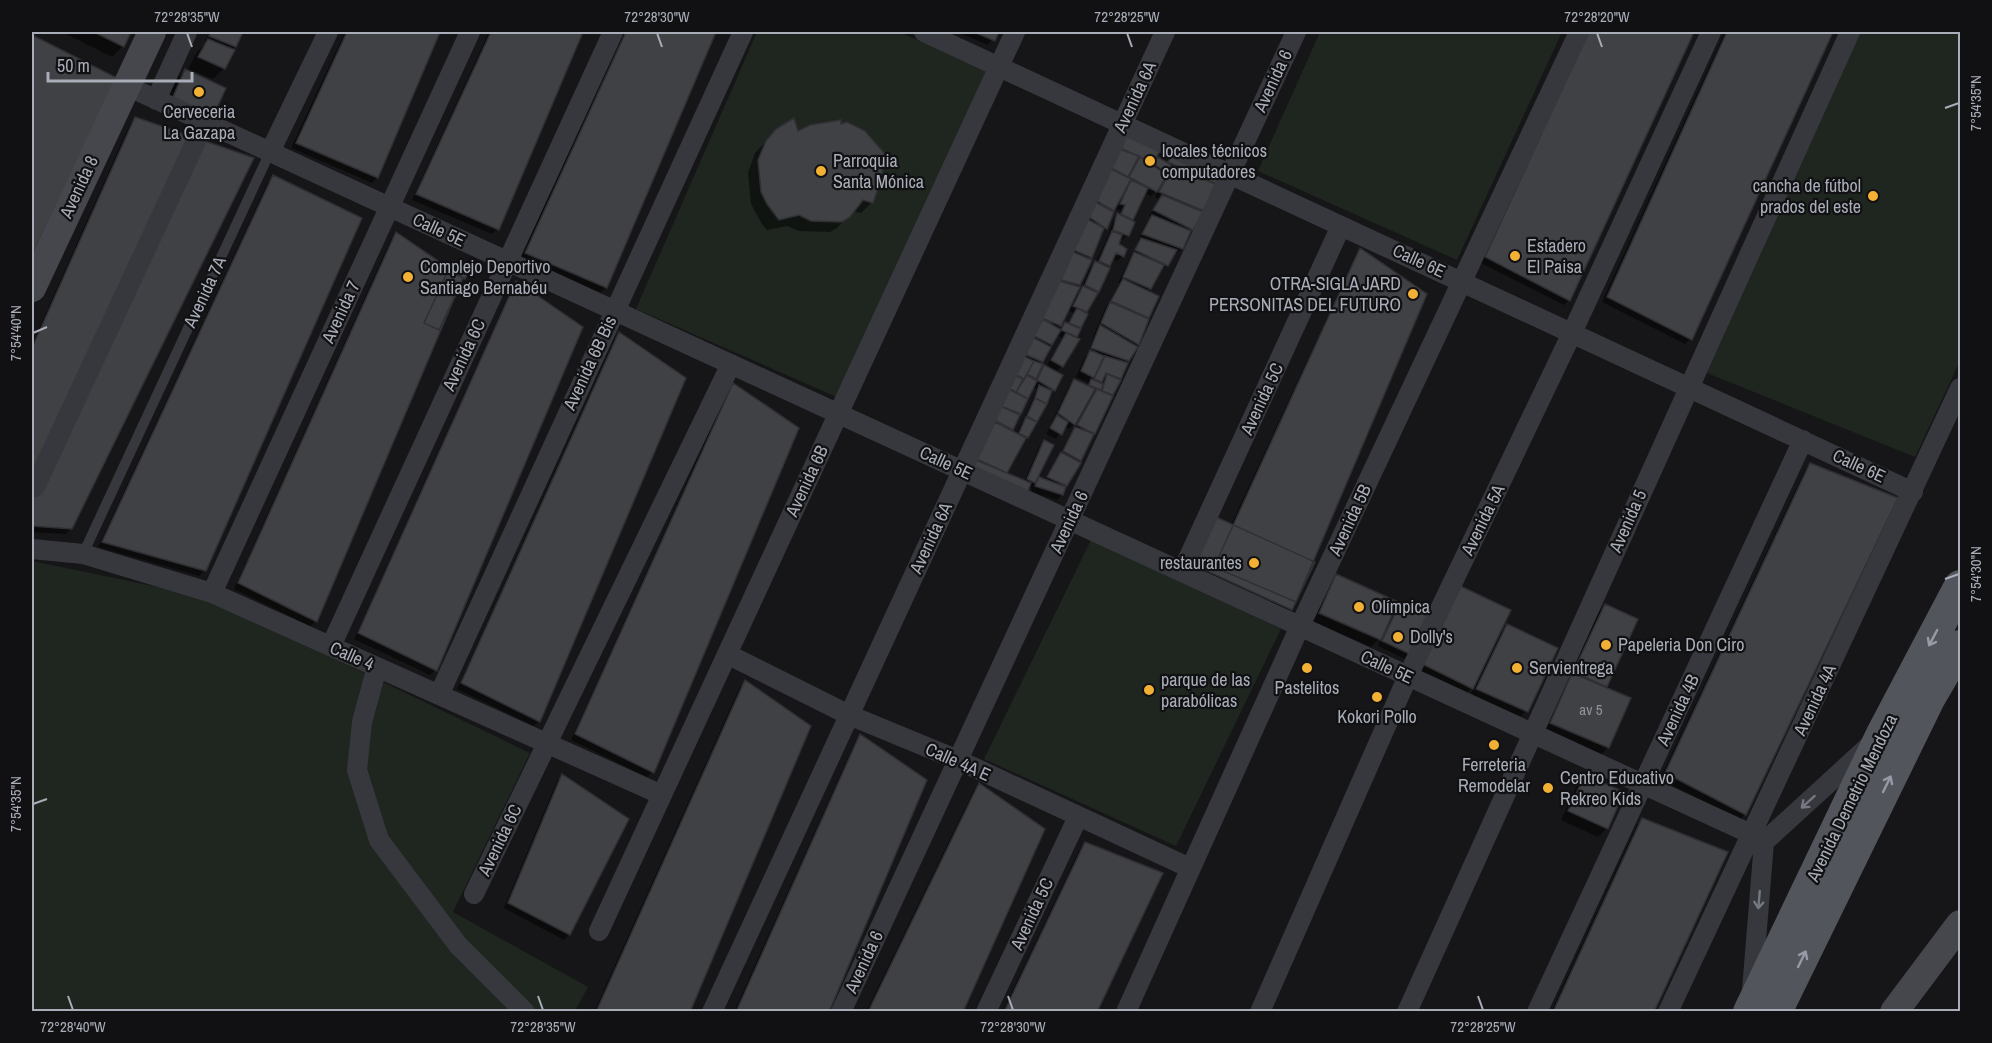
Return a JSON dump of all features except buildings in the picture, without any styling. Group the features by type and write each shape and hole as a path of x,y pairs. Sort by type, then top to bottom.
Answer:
{"main road":[{"name":"Avenida Demetrio Mendoza","path":"1758,1010 1882,734 1960,586"},
{"name":"Avenida Demetrio Mendoza","path":"1758,1010 1960,646"}],"street":[{"name":"Avenida 8","path":"33,282 152,32"},
{"path":"156,100 187,32"},
{"name":"Avenida 7A","path":"270,152 328,32"},
{"name":"Avenida 7","path":"212,593 470,32"},
{"name":"Avenida 6C","path":"331,646 613,32"},
{"name":"Avenida 6B Bis","path":"439,695 743,32"},
{"name":"Calle 6E","path":"924,32 1913,492"},
{"name":"Avenida 6B","path":"599,931 1015,32"},
{"name":"Avenida 6A","path":"712,1011 1165,32"},
{"name":"Avenida 6","path":"841,1011 1296,32"},
{"name":"Avenida 5B","path":"1126,1011 1300,627 1579,32"},
{"name":"Avenida 5A","path":"1260,1011 1408,676 1572,333 1711,32"},
{"name":"Avenida 5","path":"1407,1011 1850,32"},
{"name":"Calle 5E","path":"127,86 1758,838"},
{"path":"35,487 206,122"},
{"name":"Avenida 5C","path":"1182,572 1341,226"},
{"name":"Avenida 6C","path":"474,894 731,364"},
{"name":"Avenida 4A","path":"1668,1011 1758,838 1960,388"},
{"name":"Avenida 4B","path":"1537,1011 1803,440"},
{"name":"Calle 4","path":"32,549 83,554 212,593 662,795"},
{"name":"Calle 4A E","path":"727,654 849,715 958,760 1190,868"},
{"path":"377,667 362,722 357,770 380,840 458,945 525,1011"},
{"path":"1758,1010 1758,838 1882,734"},
{"name":"Avenida 5C","path":"986,1011 1078,817"},
{"path":"1894,1011 1960,924"}],"lane":[{"name":"Avenida 7A","path":"83,554 270,152"}],"shaded area":[{"path":"757,32 899,32 994,73 839,398 636,309"},
{"path":"1320,32 1562,32 1457,260 1258,171"},
{"name":"cancha de fútbol prados del este","path":"1860,32 1960,32 1960,361 1915,457 1707,373"},
{"path":"1091,540 1281,629 1176,846 984,759"},
{"path":"32,561 206,597 530,753 453,912 588,987 575,1011 32,1011"}],"place":[{"name":"Cerveceria La Gazapa","path":"199,92"},
{"name":"locales técnicos computadores","path":"1150,161"},
{"name":"Parroquia Santa Mónica","path":"821,171"},
{"name":"cancha de fútbol prados del este","path":"1873,196"},
{"name":"Estadero El Paisa","path":"1515,256"},
{"name":"Complejo Deportivo Santiago Bernabéu","path":"408,277"},
{"name":"OTRA-SIGLA JARD PERSONITAS DEL FUTURO","path":"1413,294"},
{"name":"restaurantes","path":"1254,563"},
{"name":"Olímpica","path":"1359,607"},
{"name":"Dolly's","path":"1398,637"},
{"name":"Papeleria Don Ciro","path":"1606,645"},
{"name":"Pastelitos","path":"1307,668"},
{"name":"Servientrega","path":"1517,668"},
{"name":"parque de las parabólicas","path":"1149,690"},
{"name":"Kokori Pollo","path":"1377,697"},
{"name":"Ferreteria Remodelar","path":"1494,745"},
{"name":"Centro Educativo Rekreo Kids","path":"1548,788"}]}
